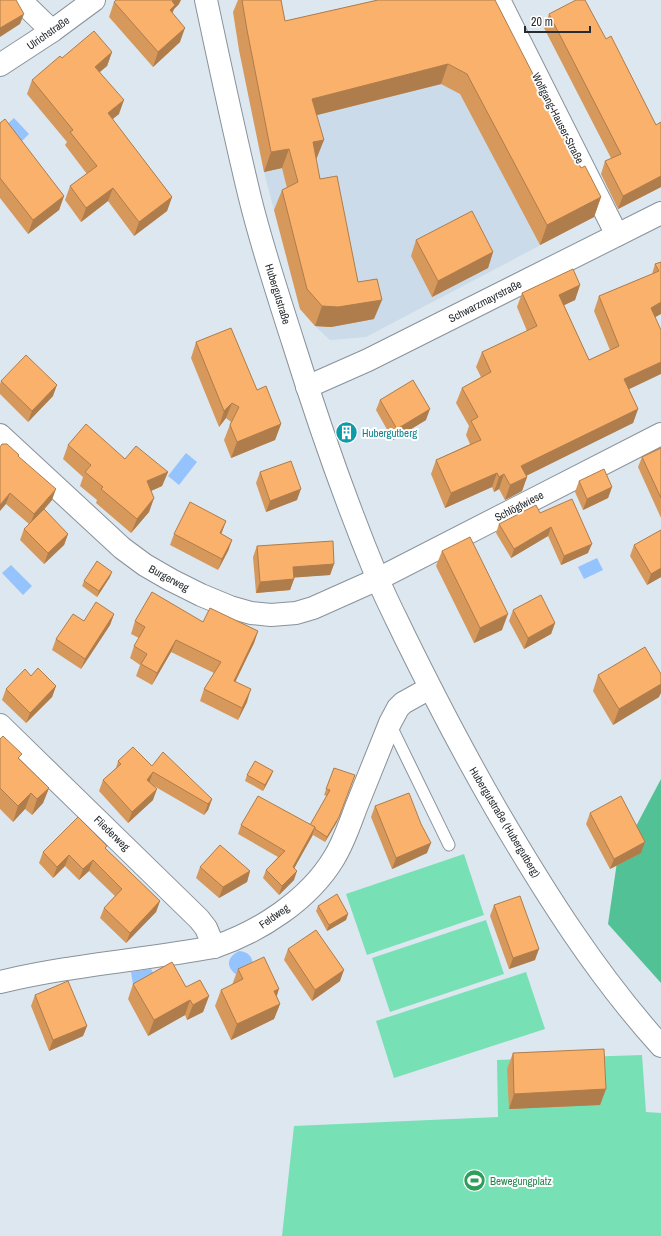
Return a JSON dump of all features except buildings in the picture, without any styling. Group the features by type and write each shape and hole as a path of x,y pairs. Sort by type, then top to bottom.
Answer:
{"street":[{"path":"20,0 52,31"},
{"name":"Ulrichstraße","path":"0,65 52,31 94,0"},
{"name":"Hubergutstraße","path":"206,0 228,107 251,200 270,268 307,387 338,477 378,579"},
{"name":"Wolfgang-Hauser-Straße","path":"499,0 617,235"},
{"name":"Schwarzmayrstraße","path":"307,387 368,360 661,213"},
{"name":"Schlöglwiese","path":"378,579 661,434"},
{"name":"Burgerweg","path":"0,435 105,533 140,561 171,580 230,607 251,613 271,615 296,613 313,608 378,579"},
{"name":"Hubergutstraße (Hubergutberg)","path":"378,579 430,688 468,760 555,907 593,963 622,1001 661,1046"},
{"name":"Feldweg","path":"0,982 70,968 214,947 249,933 278,914 303,895 334,859 398,708 403,703 430,688"},
{"name":"Fliederweg","path":"0,725 199,919 206,928 214,947"}],"lane":[{"path":"390,724 449,846"}],"shaded area":[{"path":"478,0 590,219 366,337 330,340 300,309 264,172 239,50"}],"green space":[{"path":"661,779 661,983 608,924 617,862"},
{"path":"464,854 484,915 367,955 346,894"},
{"path":"486,920 504,974 390,1012 372,958"},
{"path":"526,972 545,1029 394,1078 376,1021"},
{"name":"Bewegungplatz","path":"642,1055 646,1112 661,1113 661,1236 282,1236 294,1126 498,1117 497,1060"}],"water":[{"path":"14,118 29,134 19,144 4,127"},
{"path":"186,453 197,462 179,485 168,476"},
{"path":"597,558 603,570 584,579 578,567"},
{"path":"11,565 32,586 23,595 2,573"},
{"path":"239,951 250,956 253,967 237,975 231,969 229,962 232,956"},
{"path":"151,969 156,978 134,991 131,972"}],"place":[{"name":"Hubergutberg","path":"347,433"},
{"name":"Bewegungplatz","path":"475,1181"}]}
